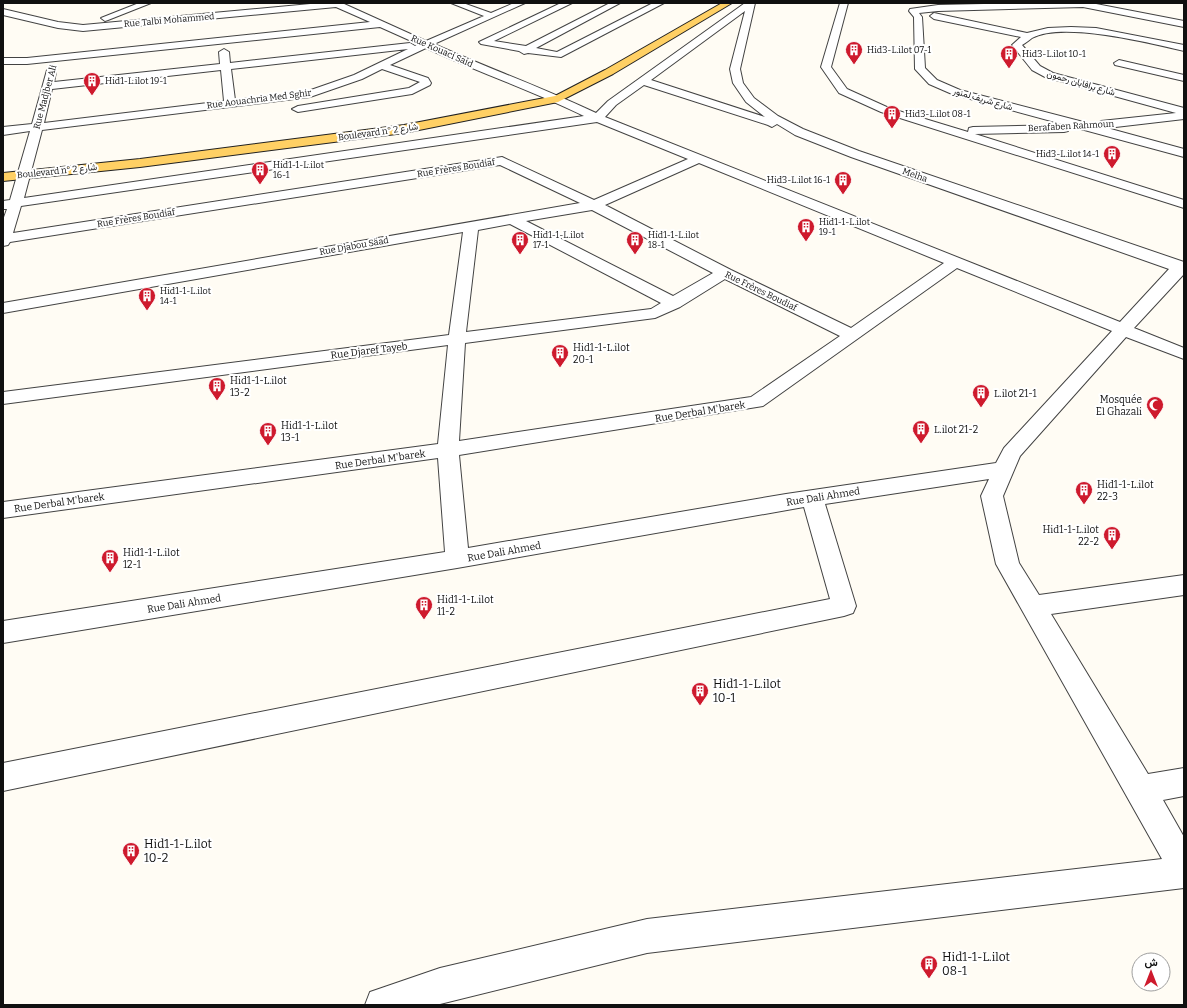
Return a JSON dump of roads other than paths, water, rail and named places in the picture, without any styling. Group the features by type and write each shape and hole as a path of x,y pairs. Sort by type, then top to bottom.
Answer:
{"main road":[{"path":"628,49 712,3"},
{"name":"Boulevard n° شارع 2","path":"3,171 25,171 401,124 554,97 609,72 728,3"},
{"name":"Boulevard n° شارع 2","path":"554,97 569,81"},
{"name":"Boulevard n° شارع 2","path":"3,177 25,171"}],"street":[{"path":"120,3 141,5"},
{"name":"Rue Kouaci Said","path":"336,3 482,70 554,97 598,118 697,159 1184,354"},
{"name":"Rue Talbi Mohammed","path":"3,11 58,25 83,28 336,3"},
{"path":"455,3 492,16"},
{"name":"Rue Aouachria Med Sghir","path":"3,131 310,94 332,87 381,66 426,44 521,3"},
{"path":"568,3 484,42 558,55 660,3"},
{"path":"514,56 616,3"},
{"path":"8,205 598,118 612,103 751,3"},
{"name":"Melha","path":"751,3 735,69 738,83 750,100 774,118 800,132 862,157 1182,268"},
{"path":"844,3 826,67 842,91 885,110 958,131 1184,204"},
{"path":"913,11 938,8 1082,4 1184,24"},
{"path":"70,36 108,16 141,5"},
{"path":"3,11 16,6"},
{"path":"913,11 1027,36 1050,30 1090,31 1137,38 1184,48"},
{"name":"شارع شريف لمنور","path":"913,11 918,17 920,69 933,82 956,92 1090,127 1184,154"},
{"path":"220,15 230,103"},
{"path":"3,61 27,61 382,24"},
{"name":"شارع برافابان رحمون","path":"1027,36 1022,38 1017,45 1036,68 1049,75 1184,112"},
{"path":"47,86 426,44"},
{"name":"Rue Madjber Ali","path":"3,240 8,205 25,171 47,86 56,57 62,46"},
{"path":"10,71 56,57"},
{"path":"1119,63 1184,78"},
{"path":"482,70 495,64"},
{"path":"290,110 412,92 426,83 424,80 381,66"},
{"path":"643,81 800,132"},
{"name":"Berafaben Rahmoun","path":"958,131 1090,127 1184,116"},
{"name":"Rue Djabou Säad","path":"3,308 594,205 697,159"},
{"name":"Rue Frères Boudiaf","path":"3,240 502,161 594,205 725,274 852,335"},
{"path":"511,219 674,303"},
{"path":"457,559 448,450 457,338 471,226"},
{"path":"852,335 956,262"},
{"path":"1182,268 1123,329 1011,453 992,496 1008,564 1141,790 1184,868"},
{"name":"Rue Djaref Tayeb","path":"3,398 655,313 725,274"},
{"name":"Rue Derbal M'barek","path":"3,510 448,450 756,402 852,335"},
{"name":"Rue Dali Ahmed","path":"3,632 457,559 812,498 1004,469"},
{"path":"3,777 844,606 812,498"},
{"path":"1032,606 1184,584"},
{"path":"1141,790 1184,782"},
{"path":"383,1005 440,986 647,936 1184,872"}],"place":[{"name":"Hid3-L.ilot 07-1","path":"854,65"},
{"name":"Hid3-L.ilot 10-1","path":"1009,69"},
{"name":"Hid1-L.ilot 19-1","path":"92,96"},
{"name":"Hid3-L.ilot 08-1","path":"892,129"},
{"name":"Hid3-L.ilot 14-1","path":"1112,169"},
{"name":"Hid1-1-L.ilot 16-1","path":"260,185"},
{"name":"Hid3-L.ilot 16-1","path":"843,195"},
{"name":"Hid1-1-L.ilot 19-1","path":"806,242"},
{"name":"Hid1-1-L.ilot 17-1","path":"520,255"},
{"name":"Hid1-1-L.ilot 18-1","path":"635,255"},
{"name":"Hid1-1-L.ilot 14-1","path":"147,311"},
{"name":"Hid1-1-L.ilot 20-1","path":"560,368"},
{"name":"Hid1-1-L.ilot 13-2","path":"217,401"},
{"name":"L.ilot 21-1","path":"981,408"},
{"name":"Mosquée El Ghazali","path":"1155,420"},
{"name":"L.ilot 21-2","path":"921,444"},
{"name":"Hid1-1-L.ilot 13-1","path":"268,446"},
{"name":"Hid1-1-L.ilot 22-3","path":"1084,505"},
{"name":"Hid1-1-L.ilot 22-2","path":"1112,550"},
{"name":"Hid1-1-L.ilot 12-1","path":"110,573"},
{"name":"Hid1-1-L.ilot 11-2","path":"424,620"},
{"name":"Hid1-1-L.ilot 10-1","path":"700,706"},
{"name":"Hid1-1-L.ilot 10-2","path":"131,866"},
{"name":"Hid1-1-L.ilot 08-1","path":"929,979"}]}
